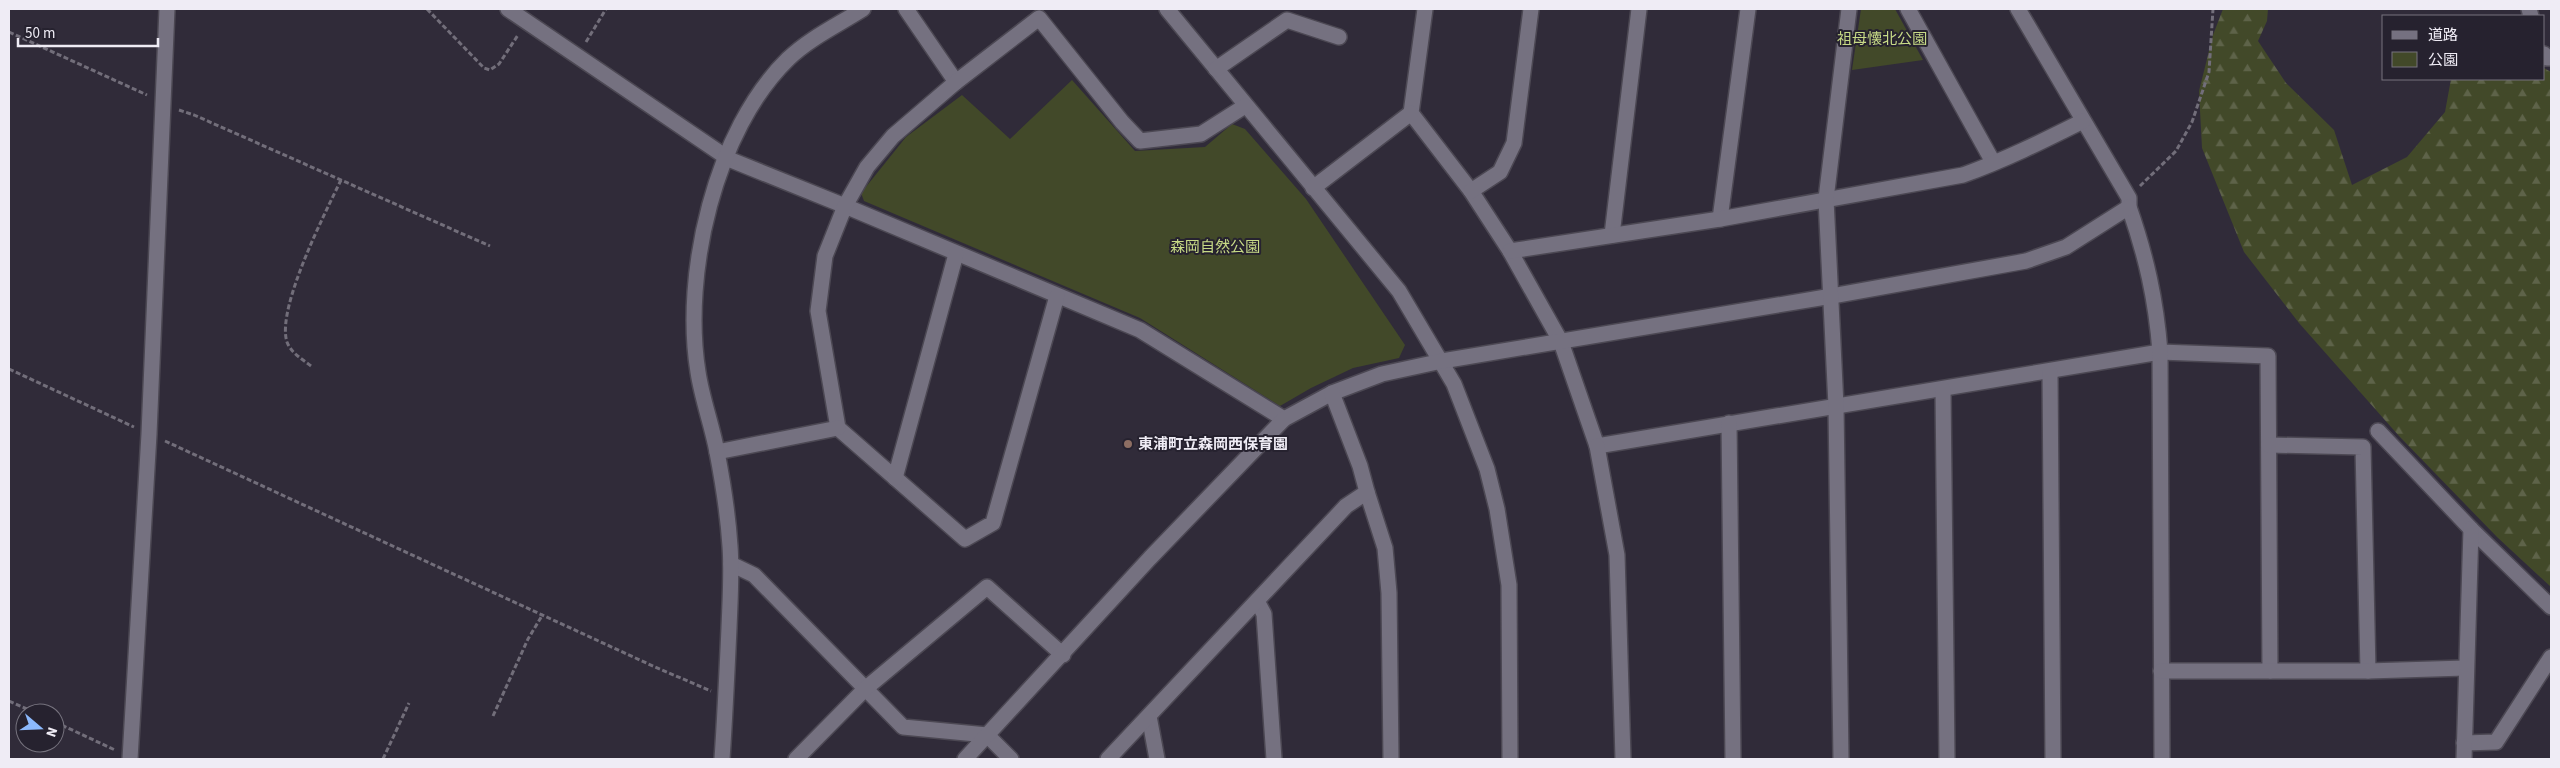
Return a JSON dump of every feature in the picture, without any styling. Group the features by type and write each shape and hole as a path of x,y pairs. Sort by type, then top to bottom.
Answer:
{"street":[{"path":"130,758 149,434 167,9"},
{"path":"508,9 726,158 1140,330 1284,418"},
{"path":"722,759 731,564 717,452 698,373 692,319 695,275 703,227 726,158 750,108 778,70 808,43 863,9"},
{"path":"906,9 956,82"},
{"path":"1167,9 1399,291 1454,384 1473,429 1497,509 1509,585 1510,759"},
{"path":"1425,9 1411,113 1470,191 1510,251 1561,342 1597,446 1617,555 1623,759"},
{"path":"1470,191 1500,172 1512,149 1531,9"},
{"path":"1612,235 1640,9"},
{"path":"1720,219 1748,9"},
{"path":"1840,759 1836,406 1826,199 1849,9"},
{"path":"1908,9 1993,162"},
{"path":"2018,9 2129,202 2146,256 2156,304 2160,352 2162,759"},
{"path":"1057,296 993,523 965,539 838,428 818,311 825,256 845,206 866,167 894,136 956,82 1039,18 1122,122 1140,141 1202,134 1246,106"},
{"path":"1216,69 1288,20 1339,37"},
{"path":"1313,188 1411,113"},
{"path":"1510,251 1720,219 1963,175 1993,162 2007,159 2082,121"},
{"path":"965,759 1063,655 1150,558 1284,418 1332,393 1382,374 1442,361 1832,296 2026,261 2066,247 2129,202"},
{"path":"895,478 956,254"},
{"path":"1597,446 1943,390 2160,352 2268,356 2270,671"},
{"path":"2050,372 2053,759"},
{"path":"1943,390 1947,759"},
{"path":"1332,393 1360,466 1385,548 1389,593 1391,759"},
{"path":"1729,424 1732,759"},
{"path":"717,452 838,428"},
{"path":"2378,431 2471,528 2551,607"},
{"path":"2269,445 2363,447 2368,671"},
{"path":"1108,759 1346,506 1367,492"},
{"path":"2464,759 2465,668 2471,528"},
{"path":"731,564 754,575 903,727 987,734 1011,759"},
{"path":"796,759 865,689 987,587 1063,655"},
{"path":"1257,601 1264,614 1274,759"},
{"path":"2464,743 2496,742 2551,657"},
{"path":"2161,671 2368,671 2465,668"},
{"path":"1149,716 1156,759"}],"path":[{"path":"427,9 484,68 490,70 499,64 527,22"},
{"path":"577,56 606,9"},
{"path":"2129,202 2176,151 2192,122 2209,72 2213,9"},
{"path":"9,32 162,103 194,115 490,246"},
{"path":"311,366 292,351 286,336 285,319 295,284 341,180"},
{"path":"9,368 655,667 726,696"},
{"path":"493,716 528,639 543,614"},
{"path":"382,759 409,703"},
{"path":"65,727 130,758"}],"green space":[{"name":"祖母懐北公園","path":"1861,9 1895,9 1923,60 1852,70"},
{"path":"2223,9 2268,9 2267,21 2258,41 2286,83 2334,130 2352,185 2407,157 2445,112 2451,80 2545,80 2545,69 2551,72 2551,587 2497,537 2399,436 2299,323 2244,252 2202,148 2199,91 2213,35"},
{"name":"森岡自然公園","path":"1072,80 1135,151 1205,147 1232,124 1245,129 1306,199 1405,345 1399,358 1353,368 1311,388 1280,406 1140,318 864,201 861,193 906,137 962,95 1010,139"}],"place":[{"name":"東浦町立森岡西保育園","path":"1128,444"}]}
